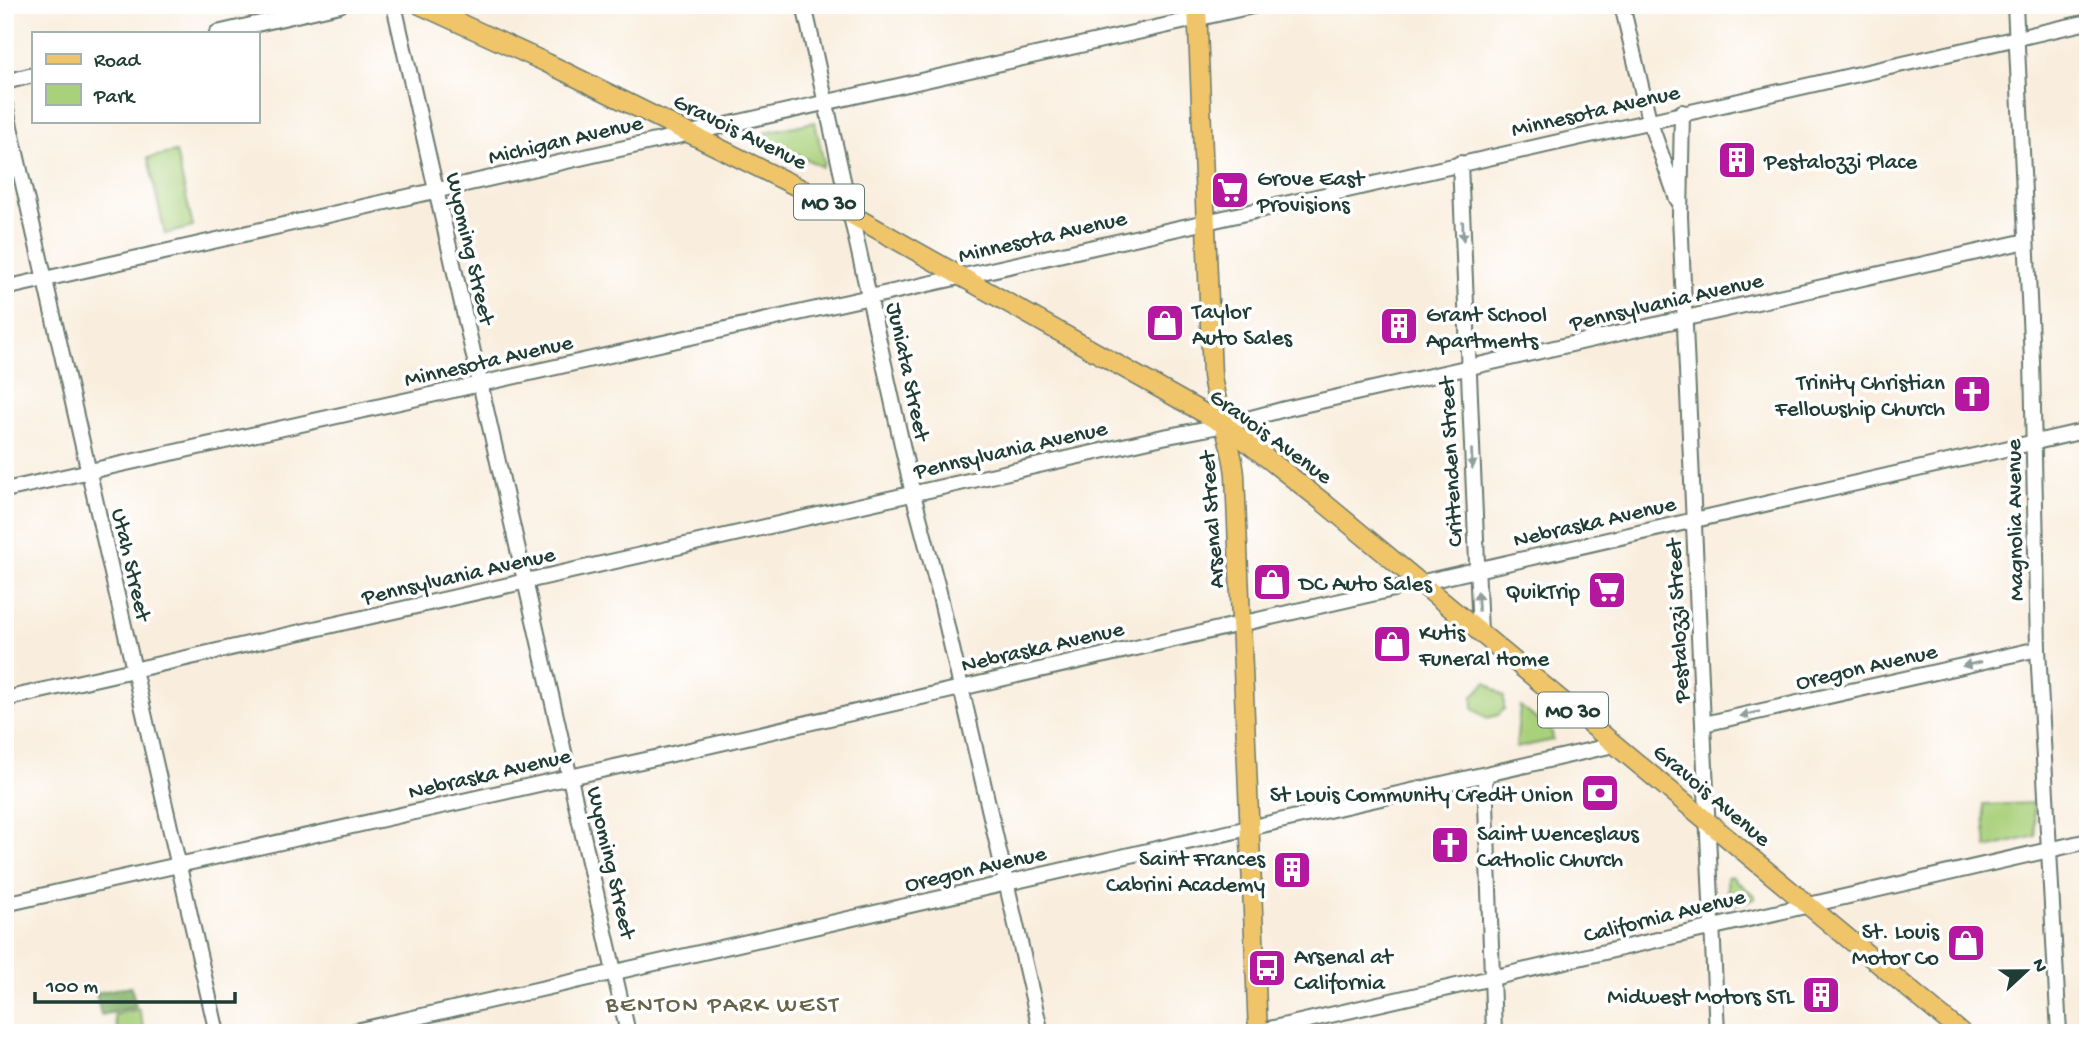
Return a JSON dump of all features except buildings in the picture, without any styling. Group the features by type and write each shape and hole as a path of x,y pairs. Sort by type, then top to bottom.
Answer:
{"main road":[{"name":"Gravois Avenue","path":"420,5 692,133 852,214 1225,425 1270,458 1962,1033"},
{"name":"Arsenal Street","path":"1197,12 1212,375 1234,466 1256,1032"}],"street":[{"path":"222,32 340,5"},
{"name":"Wyoming Street","path":"394,5 628,1033"},
{"name":"Juniata Street","path":"804,5 913,494 961,687 1041,1033"},
{"name":"Michigan Avenue","path":"5,288 826,102 1197,12 1257,5"},
{"name":"Pestalozzi Street","path":"1622,5 1649,120 1680,207"},
{"name":"Magnolia Avenue","path":"2015,5 2034,442 2038,649 2059,1033"},
{"name":"Minnesota Avenue","path":"5,490 2088,22"},
{"path":"5,82 32,75"},
{"name":"Utah Street","path":"5,106 217,1033"},
{"name":"Pestalozzi Street","path":"1682,112 1680,207 1717,1033"},
{"name":"Crittenden Street","path":"1460,163 1480,633"},
{"name":"Pennsylvania Avenue","path":"5,699 1225,425 2026,241"},
{"name":"Nebraska Avenue","path":"5,904 1421,584 2088,430"},
{"name":"Oregon Avenue","path":"1704,724 2038,649"},
{"name":"Oregon Avenue","path":"346,1033 1614,745"},
{"path":"1485,775 1494,1033"},
{"name":"California Avenue","path":"1256,1032 1492,980 1712,926 2088,841"}],"green space":[{"path":"815,122 824,163 822,167 763,138 766,132"},
{"path":"176,152 193,227 165,234 148,158"},
{"path":"1486,682 1504,697 1504,709 1498,715 1487,718 1473,709 1473,696"},
{"path":"1520,706 1552,732 1553,740 1516,748"},
{"path":"2033,803 2036,836 1987,848 1983,805"},
{"path":"1731,876 1755,896 1755,899 1728,906 1727,877"},
{"path":"131,986 136,1007 101,1015 96,993"},
{"path":"139,1009 145,1033 118,1033 114,1015"}],"place":[{"name":"Pestalozzi Place","path":"1737,160"},
{"name":"Grove East Provisions","path":"1230,190"},
{"name":"Taylor Auto Sales","path":"1165,323"},
{"name":"Grant School Apartments","path":"1399,326"},
{"name":"Trinity Christian Fellowship Church","path":"1972,394"},
{"name":"DC Auto Sales","path":"1272,582"},
{"name":"QuikTrip","path":"1607,590"},
{"name":"Kutis Funeral Home","path":"1392,644"},
{"name":"St Louis Community Credit Union","path":"1600,793"},
{"name":"Saint Wenceslaus Catholic Church","path":"1450,845"},
{"name":"Saint Frances Cabrini Academy","path":"1292,870"},
{"name":"St. Louis Motor Co","path":"1966,943"},
{"name":"Arsenal at California","path":"1267,968"},
{"name":"Midwest Motors STL","path":"1821,995"}],"district":[{"name":"BENTON PARK WEST","path":"723,1003"}]}
